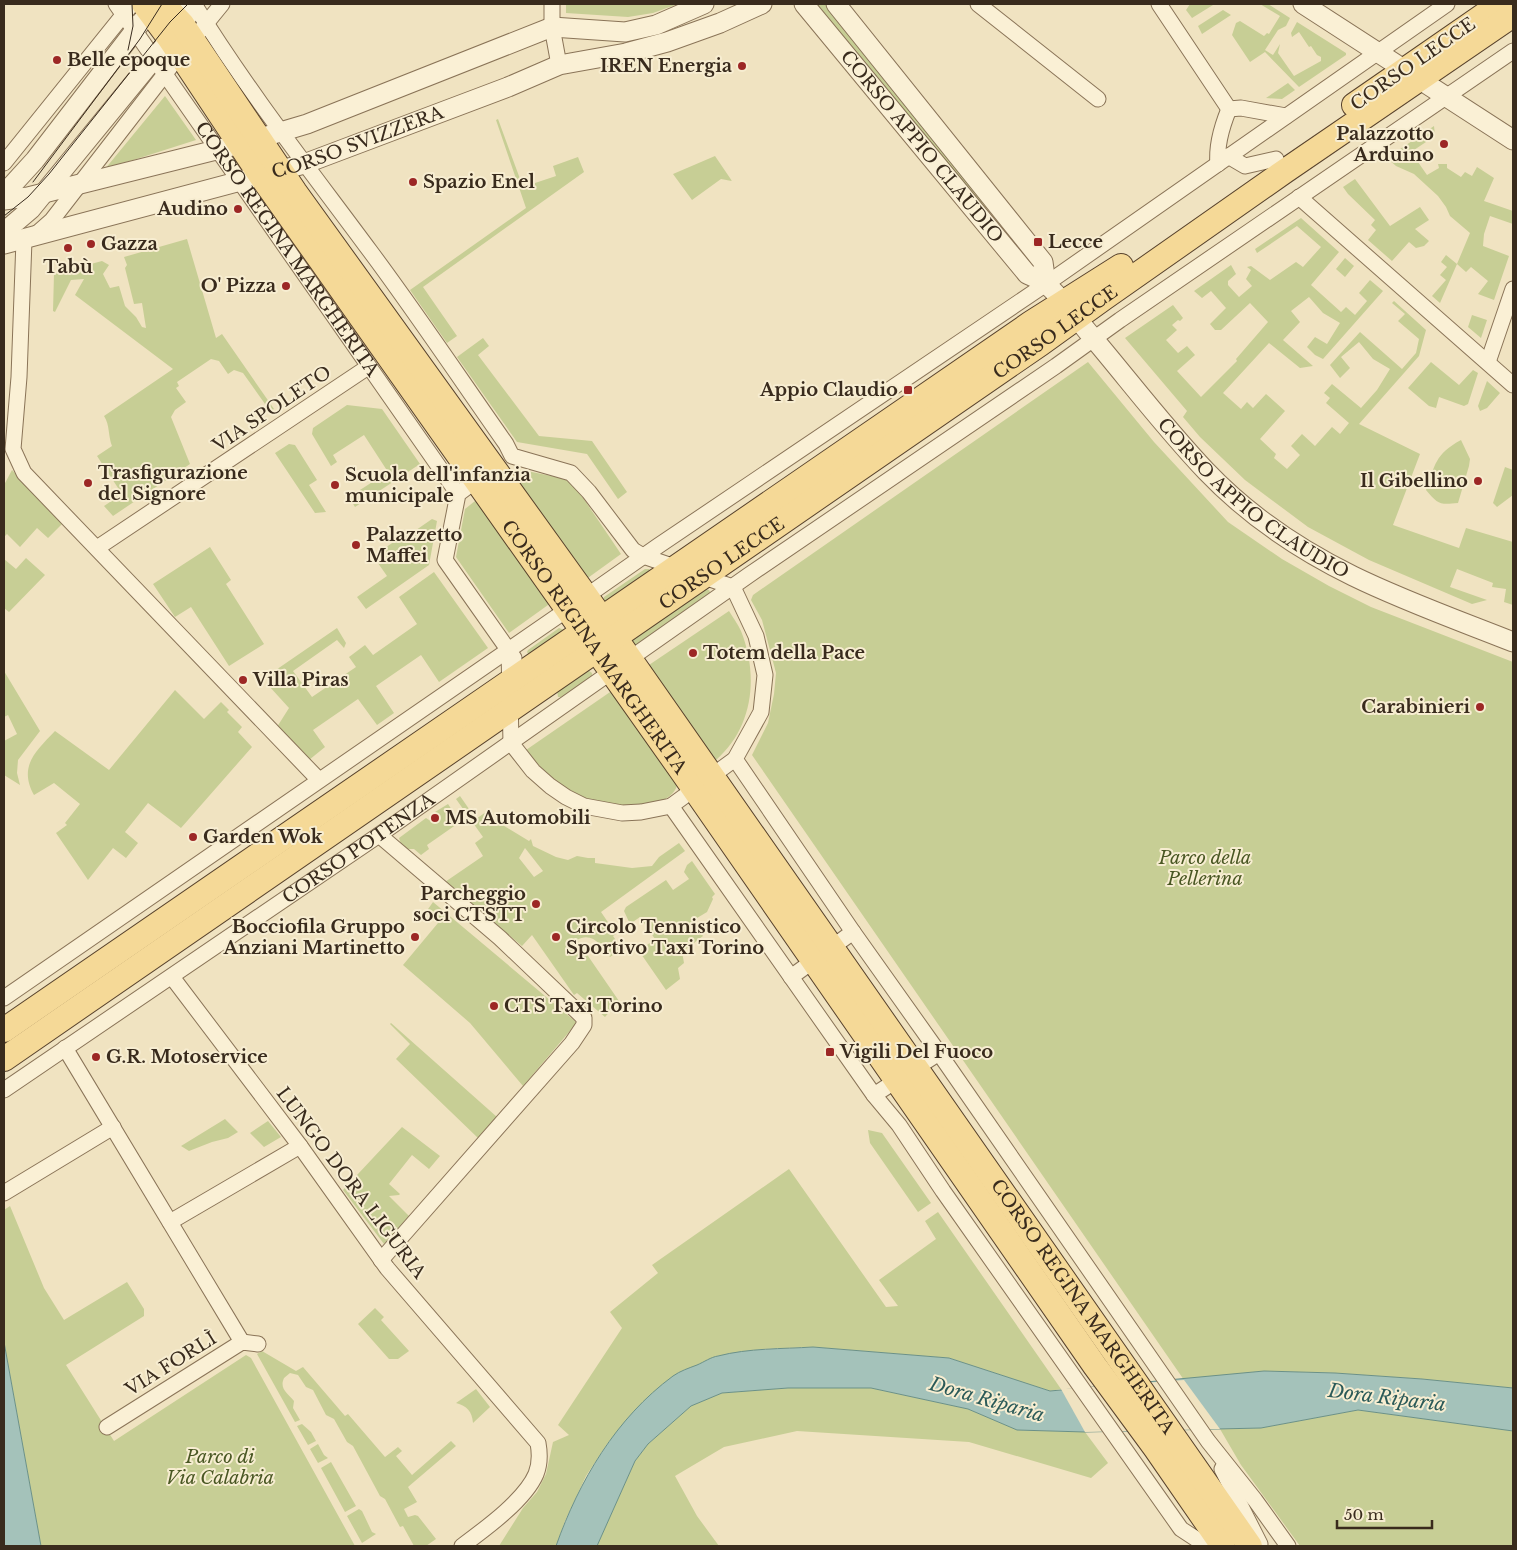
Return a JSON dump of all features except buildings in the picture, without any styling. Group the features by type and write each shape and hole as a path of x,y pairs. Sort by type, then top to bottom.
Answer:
{"main road":[{"path":"186,36 193,4"},
{"name":"CORSO LECCE","path":"592,625 1031,323 1070,310 1285,171 1413,75 1500,4"},
{"name":"CORSO REGINA MARGHERITA","path":"141,7 186,36 249,141 261,176 485,475 577,603 906,1074 1095,1366 1156,1449 1223,1546"},
{"name":"CORSO LECCE","path":"606,645 1040,344 1099,281 1276,160 1513,15"},
{"path":"4,1030 592,625"},
{"name":"CORSO POTENZA","path":"4,1059 606,645"},
{"name":"CORSO REGINA MARGHERITA","path":"906,1074 1118,1358 1250,1546"}],"street":[{"path":"4,232 31,208 186,36 222,4"},
{"path":"552,4 552,27 559,65"},
{"name":"CORSO SVIZZERA","path":"4,200 44,193 249,141 307,124 552,27 625,32 656,25 704,4"},
{"name":"CORSO SVIZZERA","path":"4,244 304,164 500,90 559,65 626,53 667,42 720,23 762,4"},
{"name":"CORSO APPIO CLAUDIO","path":"804,4 1027,274 1046,284 1070,310 1166,426 1207,472 1262,520 1321,560 1353,576 1513,642"},
{"name":"CORSO APPIO CLAUDIO","path":"836,4 1042,262 1046,284"},
{"path":"978,4 1098,99"},
{"path":"1159,4 1230,109"},
{"path":"1303,4 1513,140"},
{"name":"CORSO LECCE","path":"577,603 643,556 1046,284 1447,4"},
{"path":"4,194 35,160 135,31 141,7"},
{"path":"4,162 141,7"},
{"name":"CORSO REGINA MARGHERITA","path":"135,31 159,66 249,141 304,164 371,252 506,444 485,475 368,367 261,176"},
{"name":"CORSO REGINA MARGHERITA","path":"186,36 249,141"},
{"name":"CORSO LECCE","path":"621,666 1513,50"},
{"path":"159,66 79,184 52,220 43,230 27,239 13,449 24,473 319,780"},
{"path":"1230,109 1241,108 1286,116"},
{"path":"1223,160 1217,153 1223,122 1230,109"},
{"name":"CORSO LECCE","path":"1223,160 1245,166 1276,160"},
{"path":"1299,197 1513,385"},
{"path":"1488,362 1513,289"},
{"name":"VIA SPOLETO","path":"97,548 368,367"},
{"path":"511,743 510,711 517,676 508,650 445,560 485,475 571,473 589,492 633,550 643,556 733,587"},
{"name":"CORSO REGINA MARGHERITA","path":"511,743 533,771 550,786 584,806 622,813 641,812 671,806 735,759 761,712 766,675 756,636 733,587"},
{"path":"5,993 577,603"},
{"name":"CORSO POTENZA","path":"4,1090 380,835 621,666"},
{"path":"517,676 538,691 553,712"},
{"name":"CORSO REGINA MARGHERITA","path":"735,759 853,932 1208,1441 1288,1546"},
{"path":"671,806 874,1096 899,1125 943,1191 1182,1529 1207,1546"},
{"path":"380,835 500,938 584,1018 584,1025 572,1043 381,1260"},
{"path":"791,977 853,932"},
{"name":"LUNGO DORA LIGURIA","path":"172,976 300,1146 381,1260 538,1444 540,1456 536,1474 525,1492 489,1526 462,1546"},
{"path":"65,1048 242,1342"},
{"path":"874,1096 939,1053"},
{"path":"4,1193 113,1127"},
{"path":"170,1222 300,1146"},
{"name":"VIA FORLÌ","path":"107,1427 242,1342 258,1344"},
{"name":"CORSO REGINA MARGHERITA","path":"1208,1441 1261,1546"}],"green space":[{"path":"566,4 678,4 653,13 628,17 566,13"},
{"path":"812,4 826,4 1044,272 1040,275 986,208 973,202"},
{"path":"1190,4 1213,5 1192,18 1186,10"},
{"path":"1260,4 1268,4 1290,18 1286,26 1278,30 1265,50 1273,55 1280,44 1278,53 1294,76 1321,61 1321,57 1317,55 1311,46 1309,47 1299,32 1292,37 1291,33 1297,22 1346,53 1346,55 1299,87 1265,52 1250,62 1232,35 1236,23 1240,21 1264,36 1267,33 1269,34 1280,16"},
{"path":"1223,10 1231,15 1202,34 1198,26"},
{"path":"1288,83 1295,90 1282,99 1266,98"},
{"path":"165,96 196,140 105,169"},
{"path":"498,119 523,187 556,176 553,166 578,157 584,172 423,287 457,336 447,343 410,290 526,208 496,120"},
{"path":"1434,126 1435,136 1411,152 1427,175 1439,168 1438,164 1447,164 1447,168 1461,177 1465,172 1472,176 1477,167 1494,178 1484,201 1513,211 1513,224 1490,216 1484,234 1483,246 1509,256 1494,300 1478,294 1488,281 1471,267 1466,272 1457,264 1470,233 1450,216 1438,196 1414,174 1396,166 1387,158"},
{"path":"715,156 732,181 721,179 692,200 673,174"},
{"path":"1355,179 1390,226 1420,207 1429,220 1415,229 1429,241 1424,246 1416,248 1409,242 1392,261 1368,240 1376,230 1371,225 1375,220 1343,187"},
{"path":"1301,218 1339,252 1311,285 1341,312 1346,307 1355,315 1367,301 1359,293 1370,280 1383,291 1323,359 1315,355 1307,347 1315,337 1327,344 1340,323 1323,313 1309,297 1291,311 1300,322 1283,340 1313,366 1300,368 1269,343 1223,393 1241,409 1247,402 1253,408 1266,394 1285,411 1260,439 1276,454 1274,458 1287,469 1300,455 1291,446 1302,434 1315,446 1332,427 1340,434 1349,423 1326,403 1330,398 1324,393 1332,384 1361,408 1377,390 1390,369 1373,359 1359,342 1341,357 1350,368 1340,378 1330,365 1360,332 1402,369 1416,353 1419,339 1398,321 1405,314 1392,303 1394,301 1426,330 1419,356 1359,424 1420,454 1393,525 1459,548 1466,528 1513,542 1513,605 1504,602 1506,589 1492,587 1493,583 1457,569 1450,587 1487,600 1472,604 1369,560 1308,527 1245,480 1200,437 1183,417 1187,411 1125,338 1173,305 1183,318 1172,325 1177,330 1166,340 1178,353 1187,346 1195,355 1177,371 1201,397 1237,361 1236,359 1268,322 1250,303 1221,330 1215,330 1210,324 1226,308 1211,291 1202,298 1194,291 1231,265 1236,274 1228,281 1228,285 1239,297 1252,286 1246,279 1251,270 1247,267 1251,266 1270,280 1296,262 1303,267 1321,247 1297,226 1257,253 1255,249"},
{"path":"187,239 216,338 222,334 274,409 270,411 243,373 234,370 228,374 219,361 211,359 177,382 179,386 176,388 186,402 175,410 171,417 190,464 113,516 104,506 122,494 97,456 112,446 104,416 173,369 75,295 84,279 71,280 55,312 53,311 54,274 102,261 109,265 103,274 110,288 119,286 125,306 136,317 142,327 146,328 142,303 134,304 124,257"},
{"path":"1446,255 1457,264 1440,303 1432,296 1446,280 1440,275 1447,267 1441,262"},
{"path":"1345,258 1354,266 1345,277 1336,269"},
{"path":"1472,315 1487,320 1481,338 1468,327"},
{"path":"483,338 489,346 478,355 539,436 592,441 627,492 618,499 587,454 517,442 457,357"},
{"name":"Parco della Pellerina","path":"1088,362 1154,442 1228,522 1282,559 1371,607 1513,662 1513,1388 1335,1373 1264,1371 1184,1380 752,755 768,723 776,673 762,620 751,600 753,595"},
{"path":"1431,362 1459,385 1473,370 1478,373 1468,404 1464,406 1439,397 1436,408 1429,406 1408,388"},
{"path":"1487,381 1500,393 1487,408 1480,411 1478,406"},
{"path":"347,405 382,409 420,464 355,507 349,497 388,472 364,435 333,455 337,462 331,466 312,434 313,428"},
{"path":"1461,440 1470,459 1458,503 1447,504 1439,502 1426,490 1441,455"},
{"path":"289,444 295,445 317,480 309,485 326,512 315,513 275,453"},
{"path":"1505,467 1513,470 1513,495 1497,507 1493,503"},
{"path":"12,470 63,523 48,538 37,528 20,547 7,534 4,537 4,485"},
{"path":"522,470 571,480 621,554 585,580 514,480 513,473"},
{"path":"475,501 479,502 550,601 548,605 509,633 456,557 465,509"},
{"path":"432,519 437,521 429,565 366,609 357,597 387,576 373,556"},
{"path":"210,547 231,580 226,584 264,644 229,666 191,607 175,617 153,584"},
{"path":"26,558 45,575 9,612 4,608 4,559 16,569"},
{"path":"645,569 649,569 651,572 605,603 604,597"},
{"path":"434,572 488,648 439,682 421,655 376,686 394,713 377,725 358,699 313,730 325,747 309,760 277,727 289,708 269,686 276,679 270,674 337,628 346,643 344,648 337,640 293,671 312,697 356,667 349,657 365,645 373,655 417,624 399,597"},
{"path":"705,589 709,590 709,595 636,645 633,644 632,639"},
{"path":"729,611 740,628 747,648 751,683 745,717 738,733 716,760 712,760 646,667"},
{"path":"559,628 564,630 529,655 528,650"},
{"path":"588,670 592,673 592,676 561,697 558,697 557,691"},
{"path":"4,671 40,731 18,760 17,773 20,785 4,775 4,741 17,734 8,715 4,717"},
{"path":"175,690 204,719 221,702 229,710 227,712 242,727 238,732 252,747 181,828 148,803 125,832 138,843 126,858 113,848 88,880 56,833 67,825 65,823 80,804 54,783 34,795 28,776 31,760 41,745 55,731 109,770"},
{"path":"613,690 678,782 674,792 665,799 640,806 611,805 589,800 553,778 541,768 526,750"},
{"path":"460,796 476,819 486,812 501,824 529,841 531,839 533,846 556,857 568,860 577,856 595,858 595,863 632,868 652,866 659,857 679,843 685,851 601,912 616,934 613,936 622,949 610,957 596,941 587,937 577,940 619,1001 605,1017 577,993 574,995 532,935 522,946 445,882 483,856 475,843 483,837 456,799","holes":["525,848 543,871 534,877 519,858"]},
{"path":"448,804 460,822 427,845 429,849 421,855 414,849 407,849 401,844 399,838 426,818 429,820 436,815 435,812"},
{"path":"692,861 715,894 712,897 713,899 707,912 692,921 703,936 682,952 684,963 678,968 680,979 666,990 639,951 655,939 640,917 630,924 624,911 626,907 666,880 673,890 689,879 684,872 687,865"},
{"path":"433,902 576,1022 523,1086 470,1023 403,965 438,923 426,912"},
{"path":"391,1023 497,1117 478,1138 396,1059 410,1044"},
{"path":"225,1119 238,1132 228,1138 189,1151 181,1146"},
{"path":"268,1121 281,1137 264,1147 250,1133"},
{"path":"402,1127 440,1156 429,1169 412,1155 389,1184 400,1194 389,1196 409,1216 384,1244 343,1190"},
{"path":"868,1130 882,1133 931,1203 918,1212 870,1143"},
{"path":"789,1169 886,1307 898,1306 879,1280 936,1239 925,1221 938,1212 1061,1389 1050,1391 949,1358 813,1347 763,1349 717,1356 656,1391 628,1418 607,1444 586,1476 565,1521 556,1546 499,1546 523,1508 537,1492 546,1474 553,1442 569,1435 558,1425 622,1328 610,1312 658,1273 652,1265"},
{"name":"Parco di Via Calabria","path":"10,1206 44,1288 64,1320 127,1282 144,1309 144,1316 66,1365 114,1441 246,1355 251,1358 355,1546 41,1546 4,1342 4,1210"},
{"path":"375,1308 384,1317 381,1320 409,1351 398,1359 389,1359 358,1324"},
{"path":"262,1351 296,1371 303,1367 345,1416 348,1414 385,1457 398,1447 402,1451 396,1456 412,1475 451,1441 456,1446 408,1487 417,1502 404,1509 408,1517 418,1516 436,1539 426,1546 414,1546 403,1526 400,1527 385,1499 380,1496 353,1446 347,1442 334,1419 326,1415 313,1390 306,1387 298,1375 290,1373 284,1378 283,1388 294,1401 293,1408 300,1420 295,1422 257,1354"},
{"path":"788,1388 871,1388 968,1409 1017,1430 1085,1432 1108,1463 1091,1478 969,1442 797,1431 724,1447 675,1476 697,1516 719,1546 597,1546 635,1461 648,1444 691,1406 722,1393"},
{"path":"476,1389 490,1407 473,1423 468,1410 456,1403"},
{"path":"1358,1410 1513,1431 1513,1546 1300,1546 1241,1465 1220,1429 1261,1428"},
{"path":"302,1424 311,1432 316,1441 308,1445 297,1426"},
{"path":"318,1444 324,1455 328,1458 318,1463 310,1449"},
{"path":"331,1462 356,1506 345,1512 321,1468"},
{"path":"359,1509 362,1511 372,1532 376,1534 362,1543 347,1516"}],"water":[{"path":"4,1342 41,1546 4,1546"},
{"name":"Dora Riparia","path":"813,1347 949,1358 1050,1391 1264,1371 1335,1373 1513,1388 1513,1431 1358,1410 1261,1428 1085,1432 1017,1430 968,1409 871,1388 788,1388 722,1393 691,1406 648,1444 635,1461 597,1546 556,1546 576,1498 602,1452 634,1411 673,1376 713,1357 730,1353"}],"pier":[{"path":"1184,1380 1220,1429 1085,1432 1061,1389"}],"tram line":[{"path":"128,50 133,26 132,4"},
{"path":"33,182 140,39 162,4"},
{"path":"4,216 28,197 49,174 170,22 188,4"}],"place":[{"name":"Belle epoque","path":"57,60"},
{"name":"IREN Energia","path":"742,66"},
{"name":"Palazzotto Arduino","path":"1444,144"},
{"name":"Spazio Enel","path":"413,182"},
{"name":"Audino","path":"238,209"},
{"name":"Lecce","path":"1038,242"},
{"name":"Gazza","path":"91,244"},
{"name":"Tabù","path":"68,248"},
{"name":"O' Pizza","path":"286,286"},
{"name":"Appio Claudio","path":"908,390"},
{"name":"Il Gibellino","path":"1478,481"},
{"name":"Trasfigurazione del Signore","path":"88,483"},
{"name":"Scuola dell'infanzia municipale","path":"335,485"},
{"name":"Palazzetto Maffei","path":"356,545"},
{"name":"Totem della Pace","path":"693,653"},
{"name":"Villa Piras","path":"243,680"},
{"name":"Carabinieri","path":"1480,707"},
{"name":"MS Automobili","path":"435,818"},
{"name":"Garden Wok","path":"193,837"},
{"name":"Parcheggio soci CTSTT","path":"536,904"},
{"name":"Bocciofila Gruppo Anziani Martinetto","path":"415,937"},
{"name":"Circolo Tennistico Sportivo Taxi Torino","path":"556,937"},
{"name":"CTS Taxi Torino","path":"494,1006"},
{"name":"Vigili Del Fuoco","path":"830,1052"},
{"name":"G.R. Motoservice","path":"96,1057"}]}
